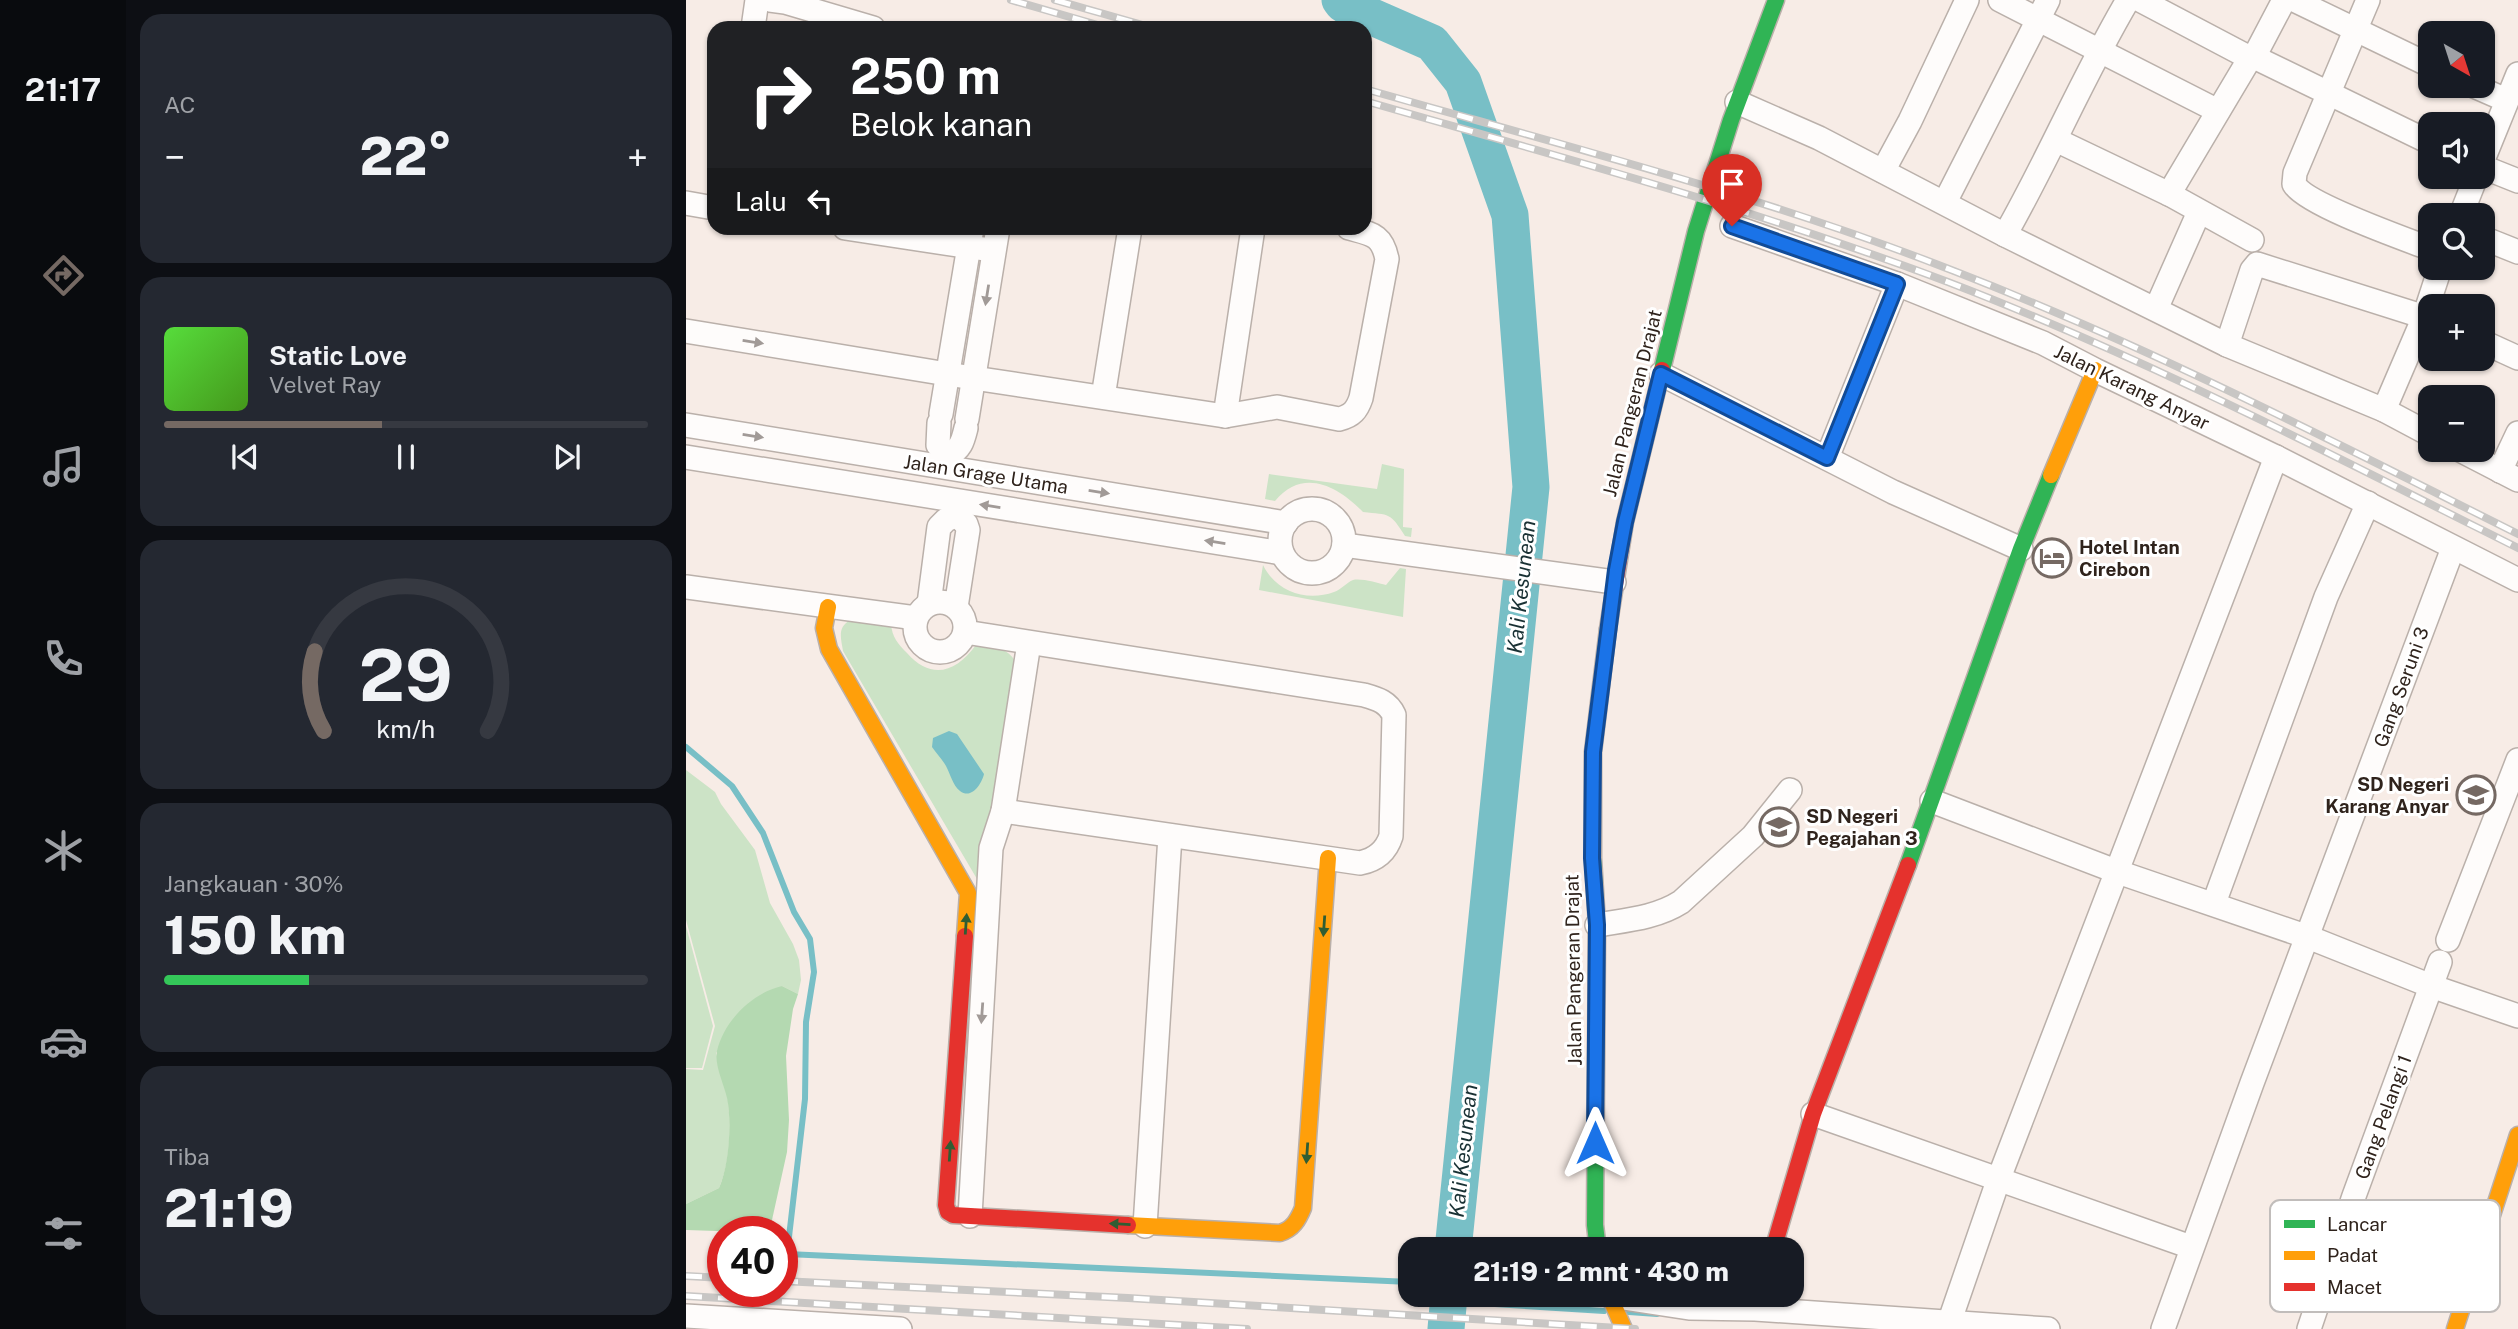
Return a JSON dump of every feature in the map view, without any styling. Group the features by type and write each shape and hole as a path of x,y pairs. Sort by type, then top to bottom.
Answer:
{"street":[{"path":"754,21 757,0"},
{"path":"769,0 785,2 849,21"},
{"path":"1883,170 1910,121 1967,0"},
{"path":"2000,0 2043,10 2100,51 2218,111"},
{"path":"2005,235 2129,0"},
{"path":"2140,0 2418,137"},
{"path":"2169,194 2284,0"},
{"path":"2294,0 2418,60"},
{"path":"2368,0 2295,173 2294,184 2298,190 2358,220 2418,244"},
{"name":"Jalan Pangeran Drajat","path":"1596,1237 1597,925 1592,858 1593,752 1614,582 1625,522 1696,230 1734,109 1773,1"},
{"path":"1945,202 2043,10"},
{"path":"2495,129 2518,74"},
{"path":"2496,96 2506,100"},
{"path":"1734,109 1819,138 2005,235 2227,345 2384,410 2418,428"},
{"path":"2056,140 2169,194 2252,240"},
{"path":"2495,172 2518,181"},
{"path":"686,203 707,207"},
{"path":"2156,309 2199,212"},
{"name":"Jalan Karang Anyar","path":"1732,226 1897,284 2043,343 2368,503 2451,554 2518,580"},
{"path":"942,235 970,237 994,251"},
{"path":"948,461 960,447 966,423 997,235"},
{"path":"1103,397 1129,235"},
{"path":"1226,416 1252,235"},
{"path":"686,331 1226,416 1277,407 1339,419 1348,417 1357,410 1362,398 1387,259 1381,241 1371,235"},
{"path":"956,607 968,530 959,508 948,461 938,445 970,237"},
{"path":"2495,243 2518,252"},
{"path":"2227,345 2252,270 2257,264 2418,315"},
{"path":"1827,458 1897,284"},
{"path":"2384,410 2418,339"},
{"path":"2495,347 2518,358"},
{"path":"1777,1237 1813,1114 1932,801 2021,549 2095,370"},
{"path":"1661,374 1893,492 2021,549"},
{"name":"Jalan Grage Utama","path":"686,425 948,461 1286,523"},
{"path":"2484,462 2509,475 2518,433"},
{"name":"Jalan Grage Utama","path":"686,457 959,508 1282,553"},
{"path":"1949,1323 2000,1178 2276,457"},
{"path":"2214,903 2326,597 2368,503"},
{"path":"686,587 828,607 922,611 948,603 962,614 965,623 965,632 960,643 950,651 939,653 927,650 918,642 914,630 922,611 939,527 959,508"},
{"path":"1310,509 1324,512 1336,519 1342,531 1344,545 1335,564 1316,573 1296,569 1282,553 1282,532 1286,523 1297,513 1310,509"},
{"path":"1344,545 1614,582"},
{"name":"Gang Seruni 3","path":"2163,1329 2191,1247 2451,554"},
{"path":"828,607 824,628 829,649 979,894"},
{"path":"965,632 1364,695 1379,699 1390,707 1394,715 1391,836 1379,855 1370,861 1360,863 1003,811"},
{"path":"1029,643 1003,811 979,894 970,1216 1280,1233 1288,1231 1298,1220 1303,1208 1328,858"},
{"name":"Gang Pelangi 1","path":"2353,1200 2518,760"},
{"path":"1597,925 1653,915 1681,902 1753,836 1790,790"},
{"path":"1932,801 2118,872 2309,935 2431,986 2518,1016"},
{"path":"1145,1226 1170,836"},
{"path":"1813,1114 2191,1247"},
{"path":"2497,1200 2518,1135"},
{"path":"1614,1307 1623,1326"},
{"path":"1681,1307 1700,1307"},
{"path":"1803,1307 1949,1323 2048,1329"},
{"name":"Gang Pelangi 1","path":"2309,1329 2315,1312"},
{"path":"2455,1329 2461,1312"},
{"path":"686,1316 735,1324 900,1329"}],"green space":[{"path":"1382,464 1404,469 1403,527 1412,528 1411,537 1405,536 1388,516 1363,512 1343,495 1320,484 1297,485 1275,501 1265,499 1269,474 1377,489"},
{"path":"1263,565 1284,588 1313,596 1337,591 1353,580 1386,585 1400,568 1406,569 1403,617 1259,590"},
{"path":"850,620 891,624 894,637 904,650 916,662 935,670 952,667 976,645 1006,652 1017,666 993,807 979,845 977,879 843,651 842,630"},
{"path":"686,770 715,792 755,850 770,903 799,960 801,980 798,994 782,986 716,1053 729,1111 729,1145 725,1168 719,1188 686,1204 686,1069 703,1070 715,1026 686,920"},
{"path":"686,926 713,1026 702,1068 686,1068"},
{"path":"782,986 798,994 786,1056 789,1120 787,1152 773,1216 707,1216 707,1231 686,1230 686,1204 719,1188 725,1168 729,1119 717,1051 733,1019 750,1002"}],"water":[{"path":"949,731 957,734 984,774 979,786 972,792 964,793 958,789 932,747 933,738"}],"waterway":[{"name":"Kali Kesunean","path":"1340,0 1343,4 1432,43 1463,82 1510,215 1531,487 1454,1237"},
{"path":"686,747 732,786 763,833 794,912 810,939 814,972 806,1022 805,1099 787,1254 1398,1281"},
{"name":"Kali Kesunean","path":"1446,1329 1448,1307"},
{"path":"1542,1307 1604,1311"},
{"path":"1629,1312 1657,1314"}],"railway":[{"path":"1011,0 1084,21"},
{"path":"1055,0 1128,21"},
{"path":"1372,91 1736,195 1954,271 2169,363 2518,534"},
{"path":"1372,103 1731,208 1948,282 2165,374 2518,548"},
{"path":"686,1276 707,1277"},
{"path":"798,1282 1128,1298 1635,1329"},
{"path":"686,1296 1247,1329"}],"traffic: fast":[{"path":"1662,370 1696,231 1731,120 1776,0"},
{"path":"1908,865 2021,549 2051,475"},
{"path":"1596,1237 1597,925 1593,858 1593,752 1608,629"}],"traffic: slow":[{"path":"2051,475 2095,370"},
{"path":"828,607 824,628 829,649 968,893 965,936"},
{"path":"1128,1225 1280,1233 1292,1226 1299,1216 1303,1208 1328,858"},
{"path":"2497,1200 2518,1135"},
{"path":"1614,1307 1624,1329"},
{"path":"2455,1329 2461,1312"}],"traffic: jam":[{"path":"1608,629 1625,522 1662,370"},
{"path":"1777,1237 1813,1114 1908,865"},
{"path":"965,936 946,1205 948,1212 953,1215 1128,1225"}],"place":[{"name":"Hotel Intan Cirebon","path":"2052,558"},
{"name":"SD Negeri Karang Anyar","path":"2476,795"},
{"name":"SD Negeri Pegajahan 3","path":"1779,827"}],"route":[{"path":"1595,1143 1597,925 1592,858 1593,752 1616,570 1661,374 1827,458 1897,284 1732,226"}]}
